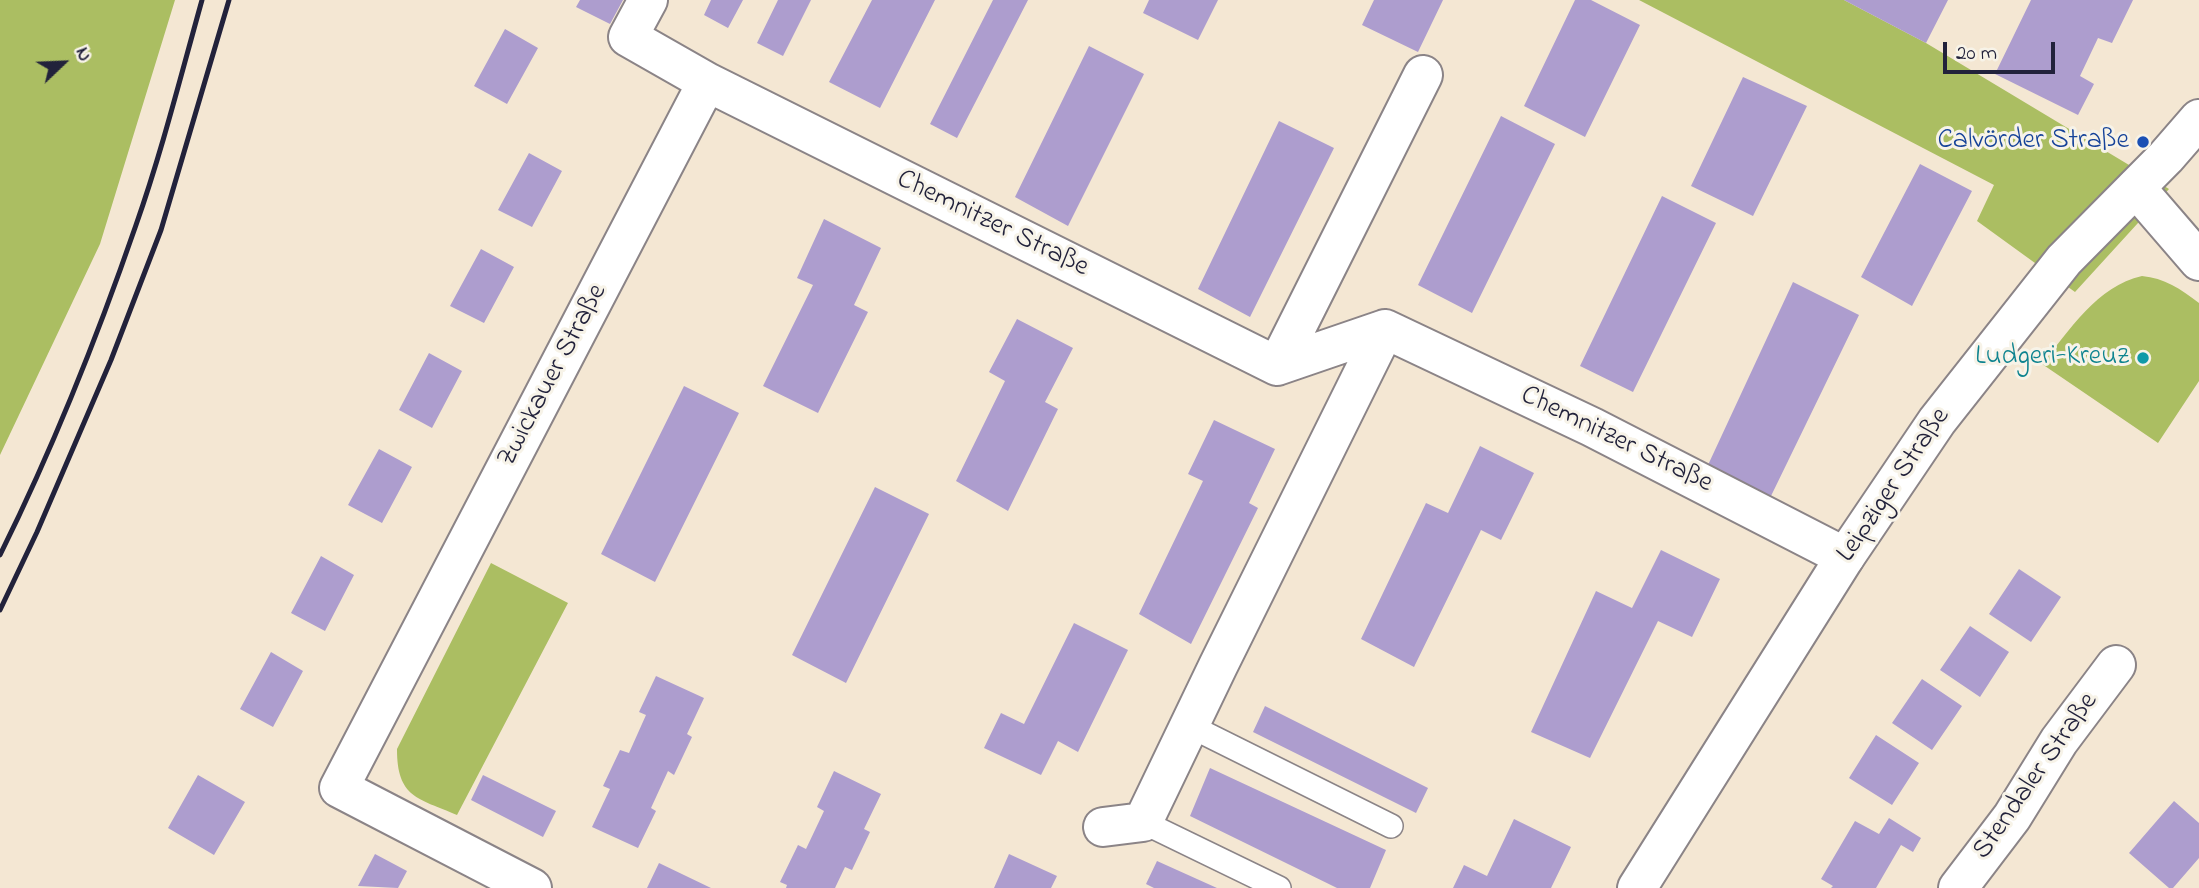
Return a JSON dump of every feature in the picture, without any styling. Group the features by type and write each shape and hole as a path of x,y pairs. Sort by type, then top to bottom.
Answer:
{"street":[{"path":"648,0 628,37 707,82"},
{"path":"1277,366 1423,75"},
{"name":"Chemnitzer Straße","path":"707,82 1277,366"},
{"name":"Zwickauer Straße","path":"532,888 339,788 707,82"},
{"name":"Leipziger Straße","path":"1637,888 1845,557 1937,421 2064,260 2136,188 2199,119"},
{"path":"2136,188 2199,261"},
{"path":"1277,366 1385,329"},
{"path":"1103,827 1143,822 1188,725 1385,329"},
{"name":"Chemnitzer Straße","path":"1385,329 1592,427 1845,557"},
{"name":"Stendaler Straße","path":"1958,888 2012,817 2059,741 2116,666"}],"lane":[{"path":"1188,725 1391,825"},
{"path":"1143,822 1279,888"}],"green space":[{"path":"0,0 175,0 100,244 0,455"},
{"path":"1639,0 1844,0 1926,43 2169,189 2075,292 1977,221 1994,185"},
{"path":"2142,276 2172,285 2199,303 2199,381 2158,443 2042,364 2098,299 2126,281"},
{"path":"491,563 568,603 457,815 412,794 401,778 397,749"}],"building":[{"path":"580,0 623,0 610,24 576,7"},
{"path":"711,0 743,0 728,28 704,15"},
{"path":"778,0 811,0 783,56 757,43"},
{"path":"872,0 935,0 880,108 829,82"},
{"path":"993,0 1028,0 957,138 930,124"},
{"path":"1149,0 1218,0 1198,40 1143,13"},
{"path":"1374,0 1443,0 1418,52 1362,25"},
{"path":"1575,0 1591,0 1640,25 1585,137 1524,106"},
{"path":"1844,0 1948,0 1926,43"},
{"path":"2031,0 2133,0 2112,43 2098,38 2080,76 2094,84 2078,115 1995,74"},
{"path":"505,29 538,48 507,104 474,86"},
{"path":"1089,46 1144,74 1068,226 1015,197"},
{"path":"1743,77 1807,106 1753,216 1691,186"},
{"path":"1501,116 1555,144 1472,313 1418,285"},
{"path":"1279,121 1334,148 1250,317 1198,289"},
{"path":"529,153 562,171 532,227 498,210"},
{"path":"1920,164 1972,191 1912,306 1861,277"},
{"path":"1662,196 1716,223 1633,392 1580,366"},
{"path":"824,219 881,248 854,305 868,312 818,413 763,386 813,285 797,278"},
{"path":"481,249 514,267 484,323 450,306"},
{"path":"1793,282 1859,315 1771,496 1708,465"},
{"path":"1017,319 1073,348 1045,402 1058,409 1008,511 956,481 1005,381 989,372"},
{"path":"429,353 462,371 432,428 399,410"},
{"path":"684,386 739,413 655,582 601,554"},
{"path":"1214,420 1275,449 1249,503 1258,508 1191,644 1139,614 1203,481 1188,474"},
{"path":"1480,446 1534,473 1501,540 1481,530 1414,667 1361,639 1426,503 1448,513"},
{"path":"379,449 412,467 382,523 348,505"},
{"path":"875,487 929,514 846,683 792,655"},
{"path":"1661,550 1720,579 1692,637 1658,621 1590,758 1531,732 1596,591 1632,608"},
{"path":"321,556 354,575 325,631 291,613"},
{"path":"2019,569 2061,597 2031,642 1989,614"},
{"path":"1074,623 1128,650 1078,752 1058,741 1041,775 984,748 1001,713 1024,724"},
{"path":"1970,626 2009,652 1980,697 1940,670"},
{"path":"271,652 303,671 273,727 240,709"},
{"path":"656,676 704,698 687,734 692,737 674,775 668,771 651,808 656,811 638,848 592,827 610,789 603,786 620,750 629,753 646,715 639,712"},
{"path":"1922,679 1962,706 1932,750 1892,723"},
{"path":"1265,706 1428,788 1416,813 1253,732"},
{"path":"1876,735 1919,763 1892,805 1849,778"},
{"path":"1210,768 1386,850 1370,888 1337,888 1190,816"},
{"path":"834,771 881,794 864,829 870,832 852,870 845,867 835,888 786,888 787,885 780,882 798,845 806,849 824,811 817,807"},
{"path":"198,775 245,802 214,855 168,828"},
{"path":"483,775 556,811 543,837 471,800"},
{"path":"2174,801 2199,823 2199,858 2173,888 2169,888 2129,853"},
{"path":"1889,818 1921,838 1913,852 1901,845 1876,888 1831,888 1833,886 1821,879 1855,821 1879,834"},
{"path":"1514,819 1571,847 1551,888 1453,888 1464,865 1487,876"},
{"path":"375,854 407,871 398,888 358,886"},
{"path":"1009,854 1057,876 1051,888 994,888"},
{"path":"1157,861 1217,888 1154,888 1146,884"},
{"path":"659,863 711,888 647,888"}],"railway":[{"path":"0,555 56,433 121,266 154,169 202,0"},
{"path":"0,610 37,532 111,360 161,230 229,0"}],"place":[{"name":"Calvörder Straße","path":"2143,142"},
{"name":"Ludgeri-Kreuz","path":"2143,358"}]}
